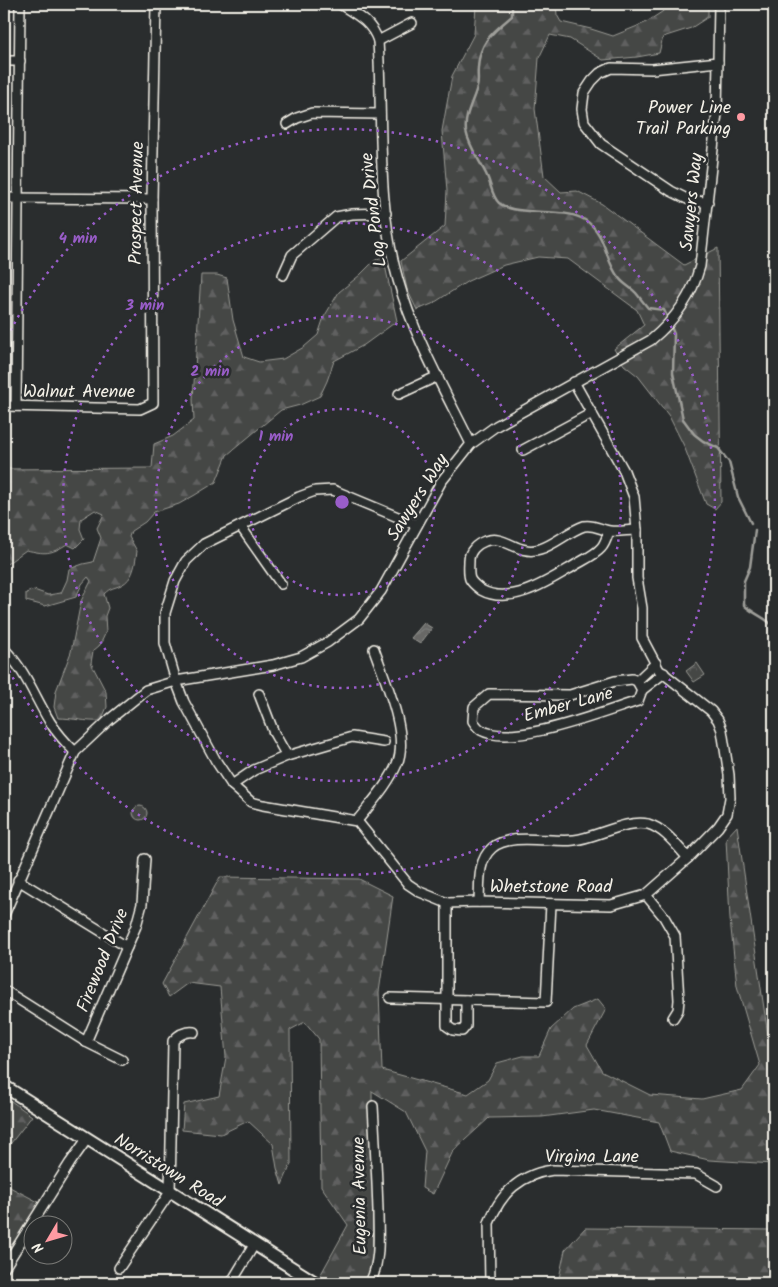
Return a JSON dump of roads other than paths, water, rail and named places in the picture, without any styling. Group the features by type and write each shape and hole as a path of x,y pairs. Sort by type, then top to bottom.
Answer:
{"main road":[{"name":"Norristown Road","path":"4,1086 316,1283"}],"street":[{"path":"16,406 20,4"},
{"name":"Prospect Avenue","path":"153,403 152,198 156,4"},
{"path":"340,4 369,24 378,42 412,23"},
{"name":"Sawyers Way","path":"4,915 75,752 110,719 146,690 176,681 273,665 301,657 328,642 359,619 375,598 440,482 471,444 496,426 651,340 677,315 696,283 700,266 718,113 719,4"},
{"name":"Log Pond Drive","path":"378,42 386,213 398,280 438,376 471,444"},
{"path":"4,61 20,61"},
{"path":"708,203 687,199 671,191 601,144 584,122 582,109 584,93 592,81 600,73 611,68 652,69 718,62"},
{"path":"287,124 312,113 380,114"},
{"path":"4,198 152,198"},
{"path":"283,275 292,255 336,217 352,214 386,213"},
{"path":"399,394 438,376"},
{"name":"Whetstone Road","path":"357,821 408,884 420,892 447,903 611,905 646,895 688,858 718,827 727,814 730,798 729,775 722,730 718,720 711,711 659,670 642,638 642,608 637,578 637,530 634,497 624,471 574,382"},
{"name":"Walnut Avenue","path":"4,406 140,409 153,403"},
{"path":"523,450 592,413"},
{"path":"374,649 400,728 401,749 399,759 393,771 357,821 257,804 251,802 232,785 188,711 176,681 165,643 165,613 175,581 186,561 204,544 315,491 333,490 416,525"},
{"path":"241,526 281,584"},
{"path":"609,531 601,548 595,553 558,575 521,593 503,596 488,594 477,587 470,578 469,555 475,547 492,539 502,540 521,550 540,549 586,526 600,527 609,531 637,530"},
{"path":"4,649 16,661 51,723 75,752"},
{"path":"642,690 637,681 656,663"},
{"name":"Ember Lane","path":"637,681 632,679 615,681 570,695 489,694 474,707 473,722 480,730 495,734 517,734 551,728 638,701 642,690 664,673"},
{"path":"259,694 274,733 287,756"},
{"path":"232,785 254,770 287,756 352,737 384,742"},
{"path":"479,902 483,860 493,847 505,841 570,841 626,826 648,824 660,829 688,858"},
{"name":"Firewood Drive","path":"86,1042 136,926 142,904 146,859"},
{"path":"18,880 127,947"},
{"path":"646,895 664,917 674,936 679,1000 678,1010 674,1018"},
{"path":"447,903 447,1026 453,1030 462,1031 466,1026 466,1000"},
{"path":"390,998 546,1002 551,904"},
{"path":"4,990 86,1042 122,1060"},
{"path":"118,1268 170,1192 173,1041 186,1032 194,1032"},
{"name":"Eugenia Avenue","path":"370,1283 376,1266 378,1248 373,1106"},
{"path":"4,1268 87,1139"},
{"name":"Virgina Lane","path":"490,1283 490,1222 504,1194 525,1177 553,1170 696,1174 717,1186"},
{"path":"231,1283 254,1245"}],"water":[{"path":"424,623 432,628 420,644 411,638"}],"waterway":[{"path":"512,4 512,16 488,38 481,51 478,85 466,125 470,143 487,176 495,197 499,203 518,210 553,212 576,216 585,220 597,232 610,263 621,280 634,291 648,308 664,310 668,319"},
{"path":"670,324 674,334 673,373 683,419 694,434 703,441 718,448 729,462 738,497 751,523"},
{"path":"755,530 750,567 744,581 744,605 774,627"}],"place":[{"name":"Power Line Trail Parking","path":"741,117"}]}
